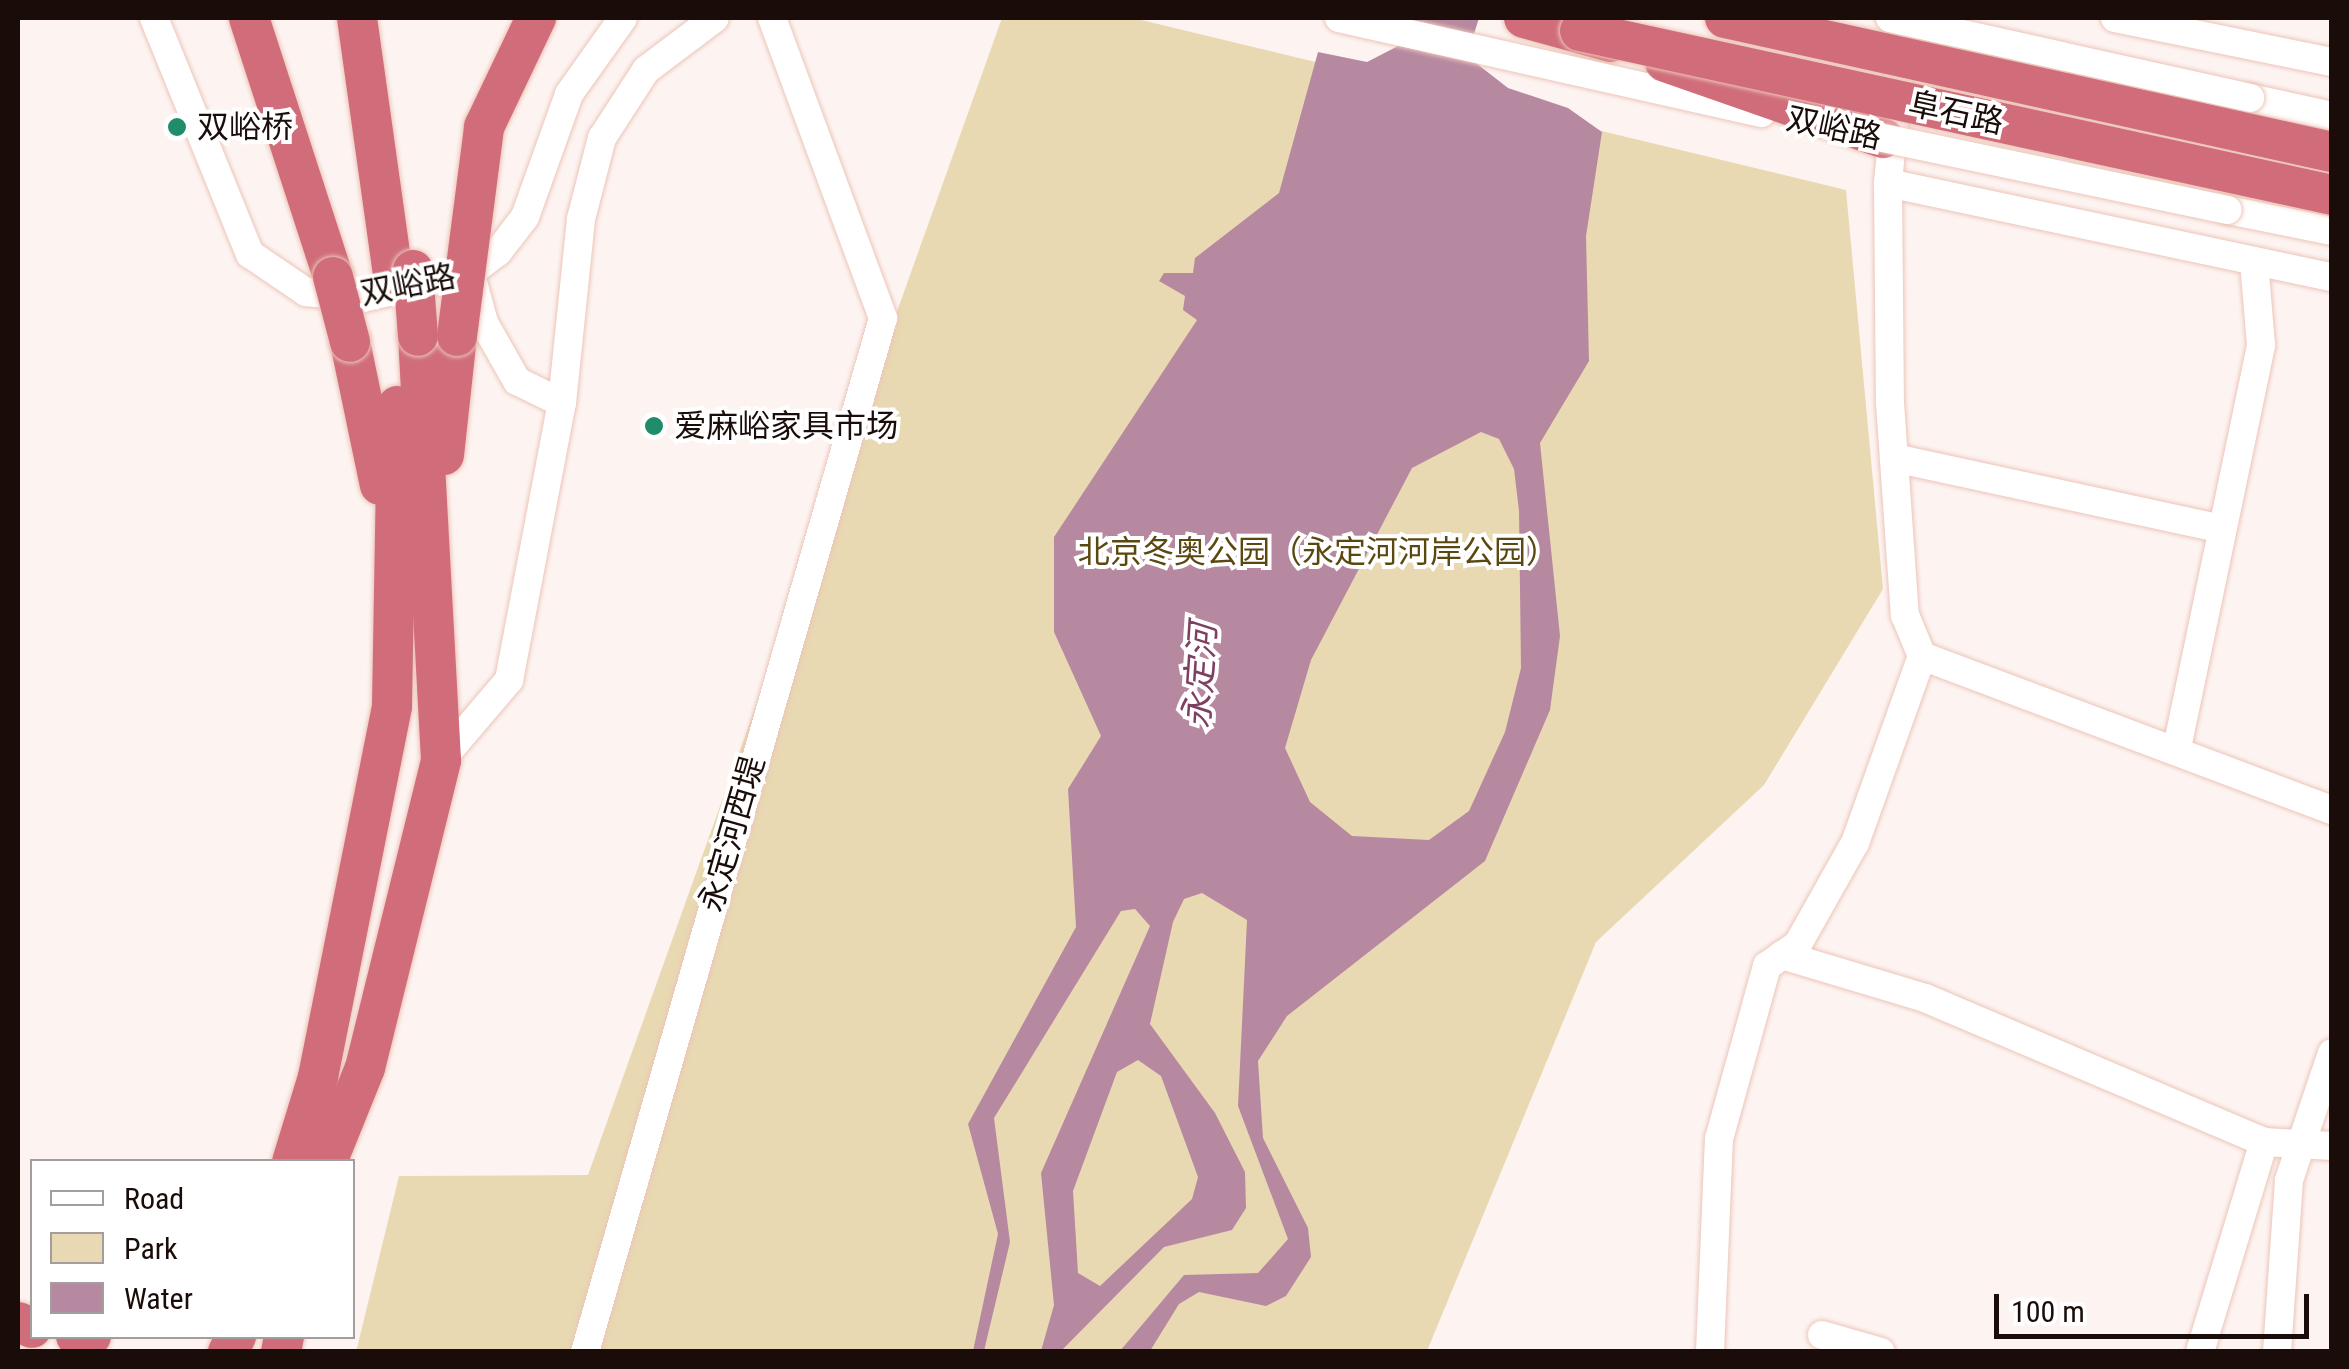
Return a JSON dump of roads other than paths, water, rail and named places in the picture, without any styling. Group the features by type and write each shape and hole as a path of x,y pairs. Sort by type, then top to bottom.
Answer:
{"highway":[{"path":"250,18 333,277 414,568 441,760 412,900 365,1068 318,1159"},
{"path":"356,18 403,272 424,337 414,568"},
{"path":"378,18 403,272"},
{"path":"318,1159 356,890 414,568 424,337 484,127 536,18"},
{"path":"1524,18 1580,30 1884,138"},
{"name":"阜石路","path":"1725,18 2332,152"},
{"name":"阜石路","path":"1580,30 2332,196"}],"street":[{"name":"双峪路","path":"154,18 232,225 272,276 306,292 362,298 470,273 525,216 570,94 623,18"},
{"path":"441,760 510,680 562,403 581,219 602,138 646,70 716,18"},
{"name":"永定河西堤","path":"585,1352 883,318 772,18"},
{"name":"双峪路","path":"1339,18 1884,138 2332,231"},
{"path":"1890,18 2332,116"},
{"path":"1710,1352 1718,1139 1767,966 1798,944 1855,843 1922,656 1904,615 1894,458 1888,182 1904,18"},
{"path":"2115,18 2332,62"},
{"path":"1888,182 2332,277"},
{"path":"2177,748 2218,528 2261,345 2254,261"},
{"path":"470,273 484,324 517,381 562,403"},
{"path":"1894,458 2218,528"},
{"path":"1922,656 2177,748 2332,810"},
{"path":"1782,956 1925,998 2264,1142 2332,1146"},
{"path":"2277,1352 2289,1180 2332,1053"},
{"path":"2200,1352 2264,1142"},
{"path":"1822,1334 1881,1352"}],"water":[{"name":"永定河","path":"1409,18 1479,18 1467,56 1508,88 1568,108 1602,132 1586,236 1589,361 1540,443 1560,636 1550,710 1485,861 1287,1016 1258,1061 1263,1138 1308,1228 1311,1257 1286,1296 1266,1306 1199,1292 1179,1304 1150,1351 1120,1351 1184,1275 1258,1273 1288,1239 1238,1106 1247,920 1202,893 1184,899 1173,922 1150,1024 1215,1113 1245,1172 1246,1208 1232,1230 1164,1247 1061,1351 1041,1351 1054,1305 1041,1173 1150,926 1135,909 1121,911 994,1118 1010,1242 984,1351 973,1351 998,1234 968,1124 1076,927 1068,789 1101,736 1054,632 1054,537 1197,320 1183,310 1185,296 1159,281 1164,273 1193,273 1195,258 1279,193 1318,52 1367,62 1404,43","holes":["1481,432 1499,439 1514,469 1519,511 1521,668 1505,732 1469,811 1429,840 1352,836 1310,802 1285,748 1311,660 1412,468","1138,1060 1161,1076 1198,1177 1192,1199 1100,1286 1078,1273 1073,1191 1117,1072"]}],"place":[{"name":"双峪桥","path":"177,127"},
{"name":"爱麻峪家具市场","path":"654,426"}],"park label":[{"name":"北京冬奥公园（永定河河岸公园）","path":"1318,552"}]}
